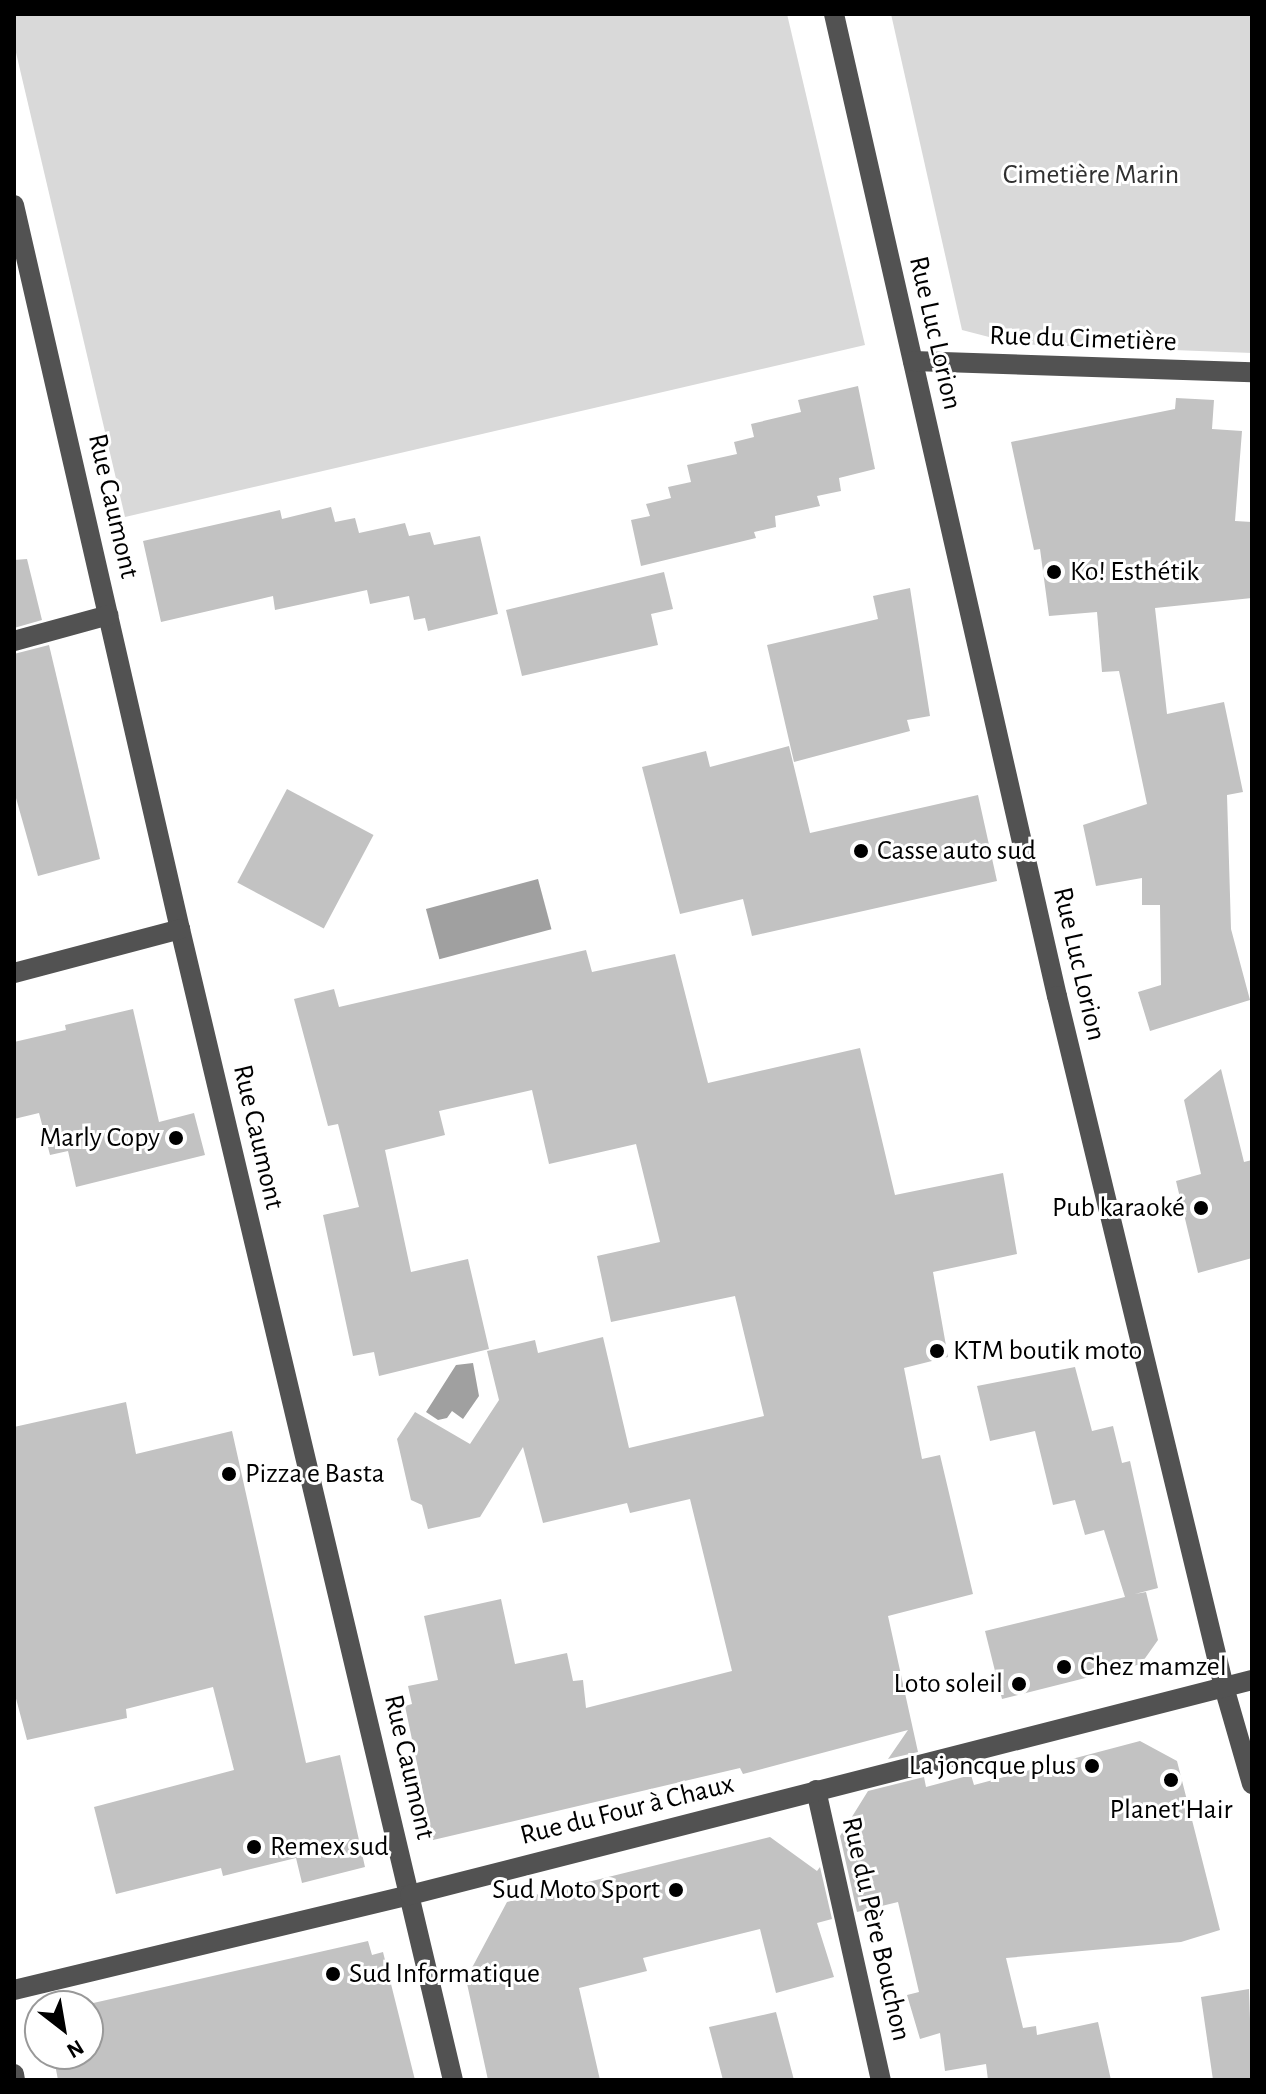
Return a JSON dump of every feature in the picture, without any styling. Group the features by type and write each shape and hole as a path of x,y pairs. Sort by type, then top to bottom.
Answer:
{"street":[{"name":"Rue Luc Lorion","path":"834,14 1057,996 1224,1687 1252,1784"},
{"name":"Rue Caumont","path":"14,205 180,929 453,2080"},
{"name":"Rue du Cimetière","path":"913,361 1252,372"},
{"path":"14,641 109,615"},
{"path":"14,973 180,929"},
{"name":"Rue du Four à Chaux","path":"14,1990 410,1895 1252,1680"},
{"name":"Rue du Père Bouchon","path":"816,1790 881,2080"}],"green space":[{"path":"14,14 787,14 865,345 125,517 14,44"},
{"name":"Cimetière Marin","path":"891,14 1252,14 1252,353 1016,344 962,330"}],"shaded area":[{"path":"538,879 551,929 439,959 426,909"},
{"path":"473,1363 479,1396 463,1419 452,1411 447,1418 438,1420 426,1412 456,1365"}],"building":[{"path":"858,386 875,469 839,478 841,491 817,496 820,506 775,516 776,527 754,532 756,538 641,566 631,520 650,516 646,504 671,498 668,487 691,482 687,465 737,454 734,442 754,437 751,424 801,412 798,400"},
{"path":"1176,398 1214,400 1212,429 1242,431 1235,521 1252,522 1252,598 1155,608 1167,714 1224,702 1243,792 1227,795 1231,929 1250,1000 1150,1031 1138,992 1161,985 1160,905 1142,905 1142,878 1096,886 1083,825 1147,804 1119,671 1102,672 1097,612 1049,616 1040,549 1034,550 1011,442 1175,409"},
{"path":"331,507 335,522 355,518 359,533 405,523 409,536 430,532 434,545 480,536 498,614 428,631 425,618 414,620 409,596 370,604 367,590 275,610 273,596 161,622 143,541 280,510 282,519"},
{"path":"27,559 42,620 14,628 14,560"},
{"path":"664,572 673,609 651,614 658,645 522,676 506,610"},
{"path":"910,588 930,716 907,720 910,731 794,762 767,645 878,619 873,596"},
{"path":"49,645 100,859 38,876 14,791 14,654"},
{"name":"Casse auto sud","path":"789,746 810,833 978,795 997,881 752,936 743,899 680,914 642,767 706,751 710,767"},
{"path":"287,789 374,835 324,929 237,883"},
{"path":"586,950 592,972 675,954 708,1083 860,1048 895,1195 1003,1173 1017,1254 933,1272 948,1357 904,1368 922,1459 940,1455 973,1594 888,1616 918,1752 888,1759 908,1730 743,1774 740,1768 433,1840 405,1706 412,1704 408,1686 438,1680 424,1616 501,1599 515,1664 567,1653 573,1681 583,1680 586,1708 732,1671 690,1499 630,1513 627,1503 543,1523 523,1447 480,1517 428,1529 422,1505 411,1500 397,1439 415,1412 470,1444 499,1400 487,1351 535,1340 538,1353 603,1337 629,1448 764,1416 735,1296 611,1322 597,1256 660,1242 636,1144 549,1164 532,1090 439,1111 445,1135 385,1150 411,1272 468,1259 489,1349 379,1376 374,1352 353,1356 323,1215 359,1207 338,1124 328,1126 294,999 334,989 339,1007"},
{"path":"133,1009 159,1122 194,1113 205,1155 76,1187 68,1151 50,1155 39,1113 14,1119 14,1042 66,1030 65,1025"},
{"path":"1221,1069 1244,1162 1252,1160 1252,1258 1198,1273 1176,1181 1201,1174 1184,1100"},
{"path":"1075,1367 1092,1431 1113,1426 1122,1463 1130,1461 1158,1588 1135,1594 1146,1592 1158,1640 1141,1664 1002,1699 985,1631 1125,1597 1104,1530 1085,1535 1075,1500 1053,1505 1035,1431 990,1441 977,1386"},
{"path":"126,1402 136,1454 232,1431 306,1763 340,1755 365,1867 302,1883 296,1858 223,1876 221,1868 116,1894 94,1807 234,1770 213,1687 126,1709 127,1718 27,1740 14,1691 14,1427"},
{"path":"1140,1741 1177,1761 1220,1930 1181,1942 1006,1958 1023,2028 1036,2026 1037,2035 1098,2022 1111,2080 988,2080 986,2064 945,2071 940,2033 920,2039 907,1995 919,1992 898,1902 857,1912 840,1836 868,1791 924,1777 926,1787 971,1775 974,1785"},
{"path":"770,1837 817,1871 820,1867 832,1919 817,1923 834,1977 776,1993 760,1929 643,1958 647,1971 579,1988 600,2080 488,2080 466,1979 507,1902"},
{"path":"368,1941 372,1955 383,1952 415,2080 58,2080 56,2070 104,2070 104,2001"},
{"path":"1249,1989 1252,2080 1213,2080 1201,1997"},
{"path":"776,2012 794,2080 723,2080 709,2027"}],"place":[{"name":"Ko! Esthétik","path":"1054,572"},
{"name":"Casse auto sud","path":"861,851"},
{"name":"Marly Copy","path":"176,1138"},
{"name":"Pub karaoké","path":"1201,1208"},
{"name":"KTM boutik moto","path":"937,1351"},
{"name":"Pizza e Basta","path":"229,1474"},
{"name":"Chez mamzel","path":"1064,1667"},
{"name":"Loto soleil","path":"1019,1684"},
{"name":"La joncque plus","path":"1092,1766"},
{"name":"Planet'Hair","path":"1171,1780"},
{"name":"Remex sud","path":"254,1847"},
{"name":"Sud Moto Sport","path":"676,1890"},
{"name":"Sud Informatique","path":"333,1974"}]}
